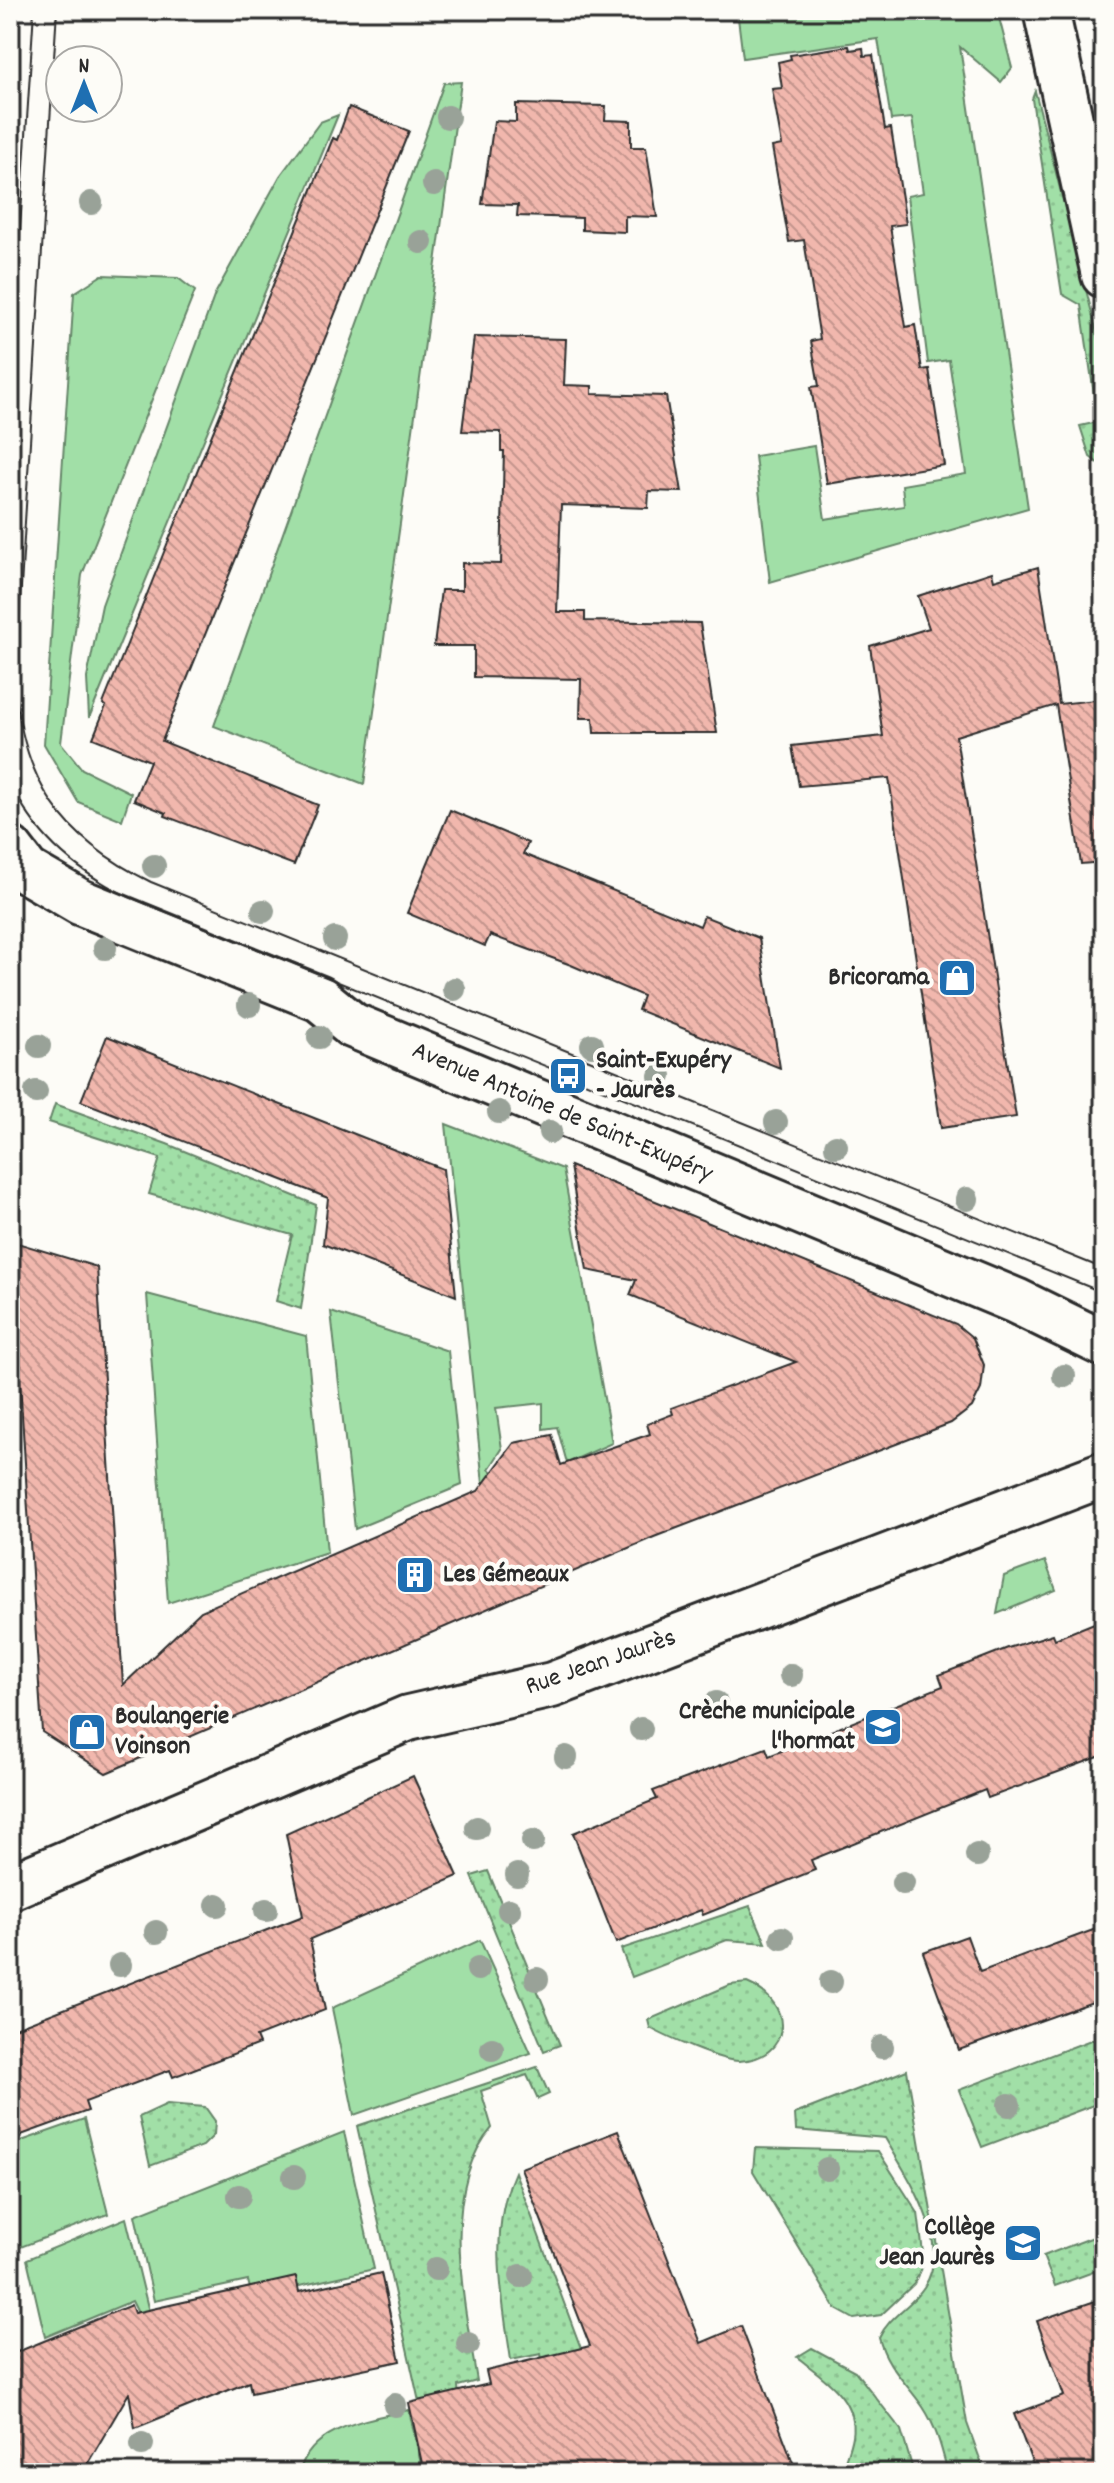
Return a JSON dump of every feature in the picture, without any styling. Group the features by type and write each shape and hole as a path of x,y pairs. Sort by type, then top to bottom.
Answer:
{"street":[{"path":"1046,10 1104,275"},
{"name":"Avenue Antoine de Saint-Exupéry","path":"19,860 80,902 320,999 352,1025 1016,1301 1104,1344"},
{"name":"Rue Jean Jaurès","path":"10,1887 408,1718 552,1685 1104,1474"}],"green space":[{"path":"737,10 997,10 1012,68 1001,82 960,47 1028,508 770,582 755,456 814,446 825,519 904,506 902,485 966,474 949,360 928,363 907,196 923,193 912,118 891,120 878,39 743,58"},
{"path":"461,82 364,784 214,726 444,83"},
{"path":"1035,91 1104,360 1104,468 1090,457 1080,426 1098,422 1081,305 1062,294 1032,99"},
{"path":"338,115 89,718 87,678 102,605 215,294 280,176 320,122"},
{"path":"102,275 178,278 195,291 82,575 61,743 82,769 131,793 122,820 78,802 44,744 74,293"},
{"path":"55,1104 167,1144 316,1205 301,1309 276,1301 292,1235 149,1194 160,1158 49,1122"},
{"path":"446,1124 563,1169 612,1443 567,1463 557,1427 543,1429 543,1403 496,1408 502,1449 489,1469 509,1489 489,1542"},
{"path":"147,1294 306,1336 327,1552 168,1603"},
{"path":"331,1312 448,1351 462,1485 355,1529"},
{"path":"1045,1561 1056,1590 997,1614 1004,1576"},
{"path":"488,1871 560,2045 544,2051 472,1876"},
{"path":"750,1906 766,1943 727,1940 632,1977 621,1949"},
{"path":"480,1940 531,2053 354,2115 332,2008"},
{"path":"747,1983 774,2003 780,2016 781,2029 777,2041 769,2051 756,2058 730,2060 681,2043 650,2028 648,2020 730,1985"},
{"path":"1104,2035 1104,2101 982,2147 959,2090"},
{"path":"537,2067 549,2094 538,2099 527,2075 481,2091 492,2128 475,2153 465,2183 460,2216 462,2285 477,2381 458,2386 459,2398 420,2406 357,2126"},
{"path":"907,2070 967,2423 985,2473 948,2473 932,2423 892,2367 879,2338 888,2324 919,2294 932,2270 934,2250 931,2231 905,2171 885,2138 796,2130 795,2114"},
{"path":"167,2104 205,2107 215,2121 214,2135 203,2146 150,2166 139,2117"},
{"path":"84,2119 108,2214 18,2248 15,2233 10,2230 10,2145"},
{"path":"344,2132 374,2269 282,2290 250,2288 248,2281 154,2301 135,2215"},
{"path":"755,2148 878,2151 918,2213 924,2261 914,2284 881,2315 854,2319 836,2309 753,2171"},
{"path":"515,2172 601,2402 544,2369 541,2354 511,2360 501,2289 499,2241 507,2194"},
{"path":"126,2218 151,2320 142,2321 132,2301 45,2337 27,2259"},
{"path":"1104,2233 1104,2268 1055,2286 1043,2256"},
{"path":"812,2348 855,2371 901,2430 914,2473 841,2473 851,2441 850,2411 836,2390 797,2357"},
{"path":"409,2410 423,2473 299,2473 306,2457 329,2435 360,2421"}],"building":[{"path":"849,46 850,50 863,48 864,56 873,55 885,129 891,128 906,224 890,226 906,327 915,325 922,370 929,369 944,465 827,484 811,387 819,386 811,341 820,339 804,240 789,242 772,147 782,145 772,89 782,88 778,62 791,59 790,55"},
{"path":"516,104 606,106 605,120 631,121 631,147 646,147 657,217 625,216 625,232 582,230 582,218 517,216 518,205 482,204 494,121 516,122"},
{"path":"349,107 409,131 162,741 318,805 294,865 165,816 166,813 134,800 150,761 93,738 106,706 103,704 166,547 333,138 337,140"},
{"path":"474,337 566,339 564,385 592,386 592,394 666,396 682,492 649,491 648,508 561,505 557,612 585,612 585,621 700,623 717,733 594,733 593,718 580,718 581,679 474,677 474,646 434,646 441,590 462,590 462,563 501,564 504,451 501,451 501,432 462,431"},
{"path":"1038,567 1059,704 1104,699 1104,862 1081,864 1056,705 956,736 1016,1117 941,1128 889,778 799,786 792,746 883,736 870,646 929,628 918,596 992,572 994,580"},
{"path":"450,810 528,843 523,854 700,926 704,916 759,938 780,1068 638,1010 643,996 571,965 490,935 485,946 407,913"},
{"path":"107,1036 443,1169 456,1296 323,1244 328,1198 81,1101"},
{"path":"570,1166 956,1324 973,1338 984,1365 981,1389 972,1407 951,1423 654,1537 106,1773 42,1732 11,1241 97,1267 123,1685 201,1611 478,1491 514,1443 552,1435 561,1465 650,1434 647,1424 673,1414 671,1408 796,1362 630,1295 636,1280 587,1270"},
{"path":"1104,1619 1104,1755 988,1798 985,1790 811,1860 815,1870 703,1915 701,1910 616,1943 573,1833 657,1799 653,1791 766,1748 769,1756 943,1686 939,1675 1008,1648 1053,1634 1055,1639"},
{"path":"413,1776 458,1876 310,1939 325,2010 256,2037 259,2044 173,2077 170,2070 85,2102 88,2111 10,2139 10,2030 303,1916 286,1834"},
{"path":"1104,1926 1104,1998 959,2050 923,1952 967,1936 980,1972"},
{"path":"618,2131 701,2343 741,2326 797,2473 424,2473 409,2403 489,2384 486,2371 590,2346 521,2168"},
{"path":"381,2273 400,2361 251,2393 249,2382 135,2428 129,2393 82,2473 10,2473 10,2355 131,2305 134,2313 296,2277 299,2292"},
{"path":"1104,2298 1104,2473 1036,2473 1014,2414 1064,2396 1037,2321"}],"tram line":[{"path":"10,385 34,10"},
{"path":"57,10 15,682 19,717 37,777 70,825 93,846 151,882 1104,1269"},
{"path":"10,780 31,818 58,849 92,876 129,897 1104,1293"}],"place":[{"name":"Bricorama","path":"957,978"},
{"name":"Saint-Exupéry - Jaurès","path":"568,1076"},
{"name":"Les Gémeaux","path":"415,1575"},
{"name":"Crèche municipale l'hormat","path":"883,1727"},
{"name":"Boulangerie Voinson","path":"87,1732"},
{"name":"Collège Jean Jaurès","path":"1023,2243"}]}
